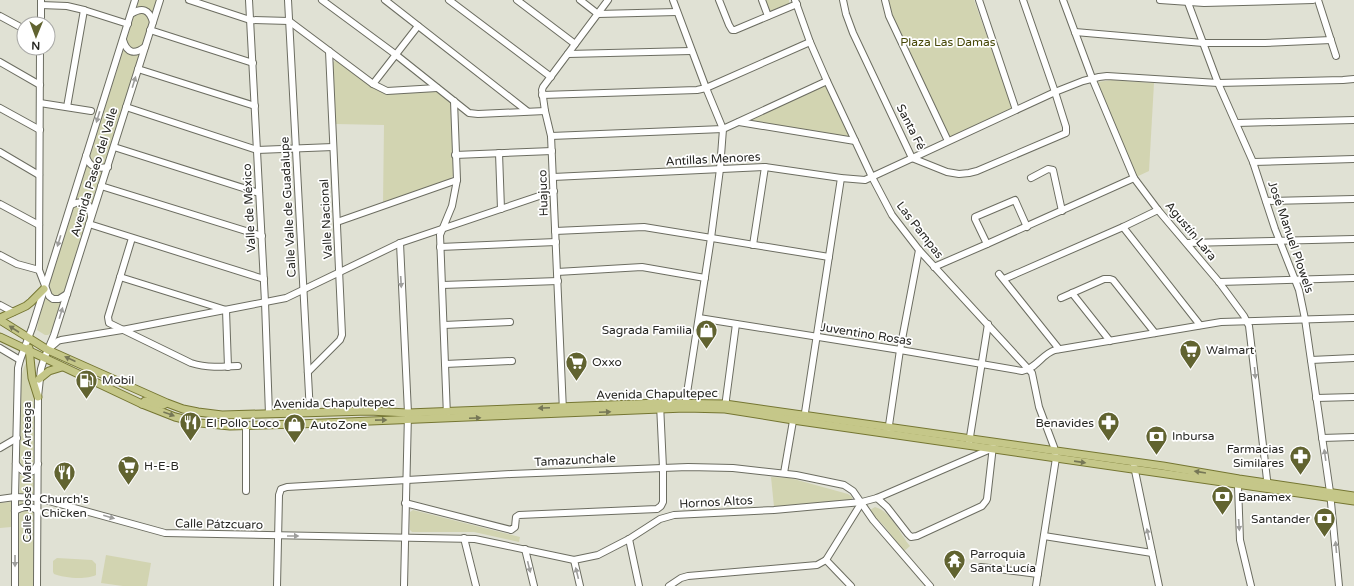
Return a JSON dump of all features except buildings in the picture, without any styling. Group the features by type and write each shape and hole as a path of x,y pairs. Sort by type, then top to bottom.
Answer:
{"main road":[{"path":"0,319 31,302 45,288"},
{"name":"Avenida Chapultepec","path":"0,319 48,350 183,409 198,412 235,415 368,411 408,416"},
{"name":"Avenida Chapultepec","path":"0,337 142,404 193,422 246,426 408,416 685,405 725,406 1134,466 1181,469 1250,481 1268,487 1331,495 1354,496"},
{"path":"28,338 27,350 32,378 38,397"},
{"path":"39,379 49,371 62,367"},
{"path":"142,404 145,401 163,405 167,403"},
{"path":"246,426 251,419 269,414"},
{"path":"235,415 240,421 238,426"},
{"path":"1134,466 1158,474 1238,486 1268,487"},
{"path":"1158,474 1164,470 1181,469"},
{"path":"1238,486 1244,482 1250,481"},
{"path":"1331,495 1354,501"}],"street":[{"name":"Avenida Paseo del Valle","path":"28,338 135,0"},
{"name":"Avenida Paseo del Valle","path":"44,358 48,350 92,217 160,0"},
{"path":"189,0 250,20 289,20 373,84 387,91 437,88"},
{"name":"Valle de México","path":"249,0 262,236 269,414"},
{"name":"Calle Valle de Guadalupe","path":"288,0 310,413"},
{"path":"322,0 395,54 466,111 474,114 545,111"},
{"path":"385,0 527,111"},
{"path":"450,0 551,77"},
{"path":"516,0 575,44"},
{"path":"580,0 598,14 677,12"},
{"path":"608,0 543,87 542,95 697,90 706,88 810,42"},
{"path":"681,0 673,1 723,129 720,169 711,238 685,405"},
{"path":"719,0 732,30 738,30 796,2"},
{"path":"762,0 768,16"},
{"name":"Santa Fé","path":"843,0 853,33 912,158 947,172 969,173 977,171 1066,133 1066,127 1055,92"},
{"path":"885,0 889,16 948,141"},
{"path":"979,0 1016,110"},
{"path":"1022,0 1055,92"},
{"name":"Agustín Lara","path":"1063,0 1092,78 1134,178 1158,210 1219,282 1247,321 1250,331 1268,487"},
{"path":"1160,0 1239,3 1312,0"},
{"path":"1318,0 1336,56"},
{"name":"José Manuel Plowels","path":"1187,1 1218,83 1253,162 1280,241 1296,280 1305,319 1331,495 1339,586"},
{"path":"41,16 41,2 84,10 128,24"},
{"name":"Las Pampas","path":"796,2 826,81 872,178 892,215 934,267 1029,370 1034,378 1041,415 1056,455"},
{"path":"67,107 84,10"},
{"path":"131,14 136,10 144,10 149,13 153,22"},
{"path":"0,16 16,25"},
{"path":"373,84 418,26"},
{"path":"150,30 252,63"},
{"path":"1075,32 1203,43 1265,43 1331,40"},
{"path":"123,40 125,47 131,51 137,52 145,47"},
{"name":"Valle Nacional","path":"308,372 342,338 329,51"},
{"path":"568,54 692,51"},
{"path":"40,56 39,270 47,294 53,299 62,298 67,294"},
{"path":"0,62 40,85"},
{"path":"138,69 255,106"},
{"path":"872,178 1055,92 1092,78 1112,77 1218,83 1354,79"},
{"path":"551,136 723,129 826,81"},
{"name":"Huajuco","path":"542,95 551,136 563,410"},
{"path":"447,415 440,235 452,206 457,180 454,101"},
{"path":"40,103 90,111"},
{"path":"126,107 257,150 333,147"},
{"path":"0,108 40,130"},
{"path":"1237,123 1354,120"},
{"path":"739,122 855,141"},
{"path":"114,147 259,193"},
{"path":"455,155 552,151"},
{"path":"0,152 39,175"},
{"path":"499,153 501,209"},
{"path":"86,156 88,162 92,165 99,168 108,167"},
{"path":"1253,162 1354,159"},
{"path":"753,245 765,167"},
{"name":"Antillas Menores","path":"553,177 765,167 841,178 862,180 872,178"},
{"path":"1031,178 1048,169 1053,170 1062,211"},
{"path":"804,418 841,178"},
{"path":"934,267 1027,227 1134,178"},
{"path":"337,222 457,180"},
{"path":"101,186 262,236"},
{"path":"48,350 61,340 122,330 286,298 400,243 554,191"},
{"path":"1266,201 1354,199"},
{"path":"987,244 975,217 1016,200 1027,227"},
{"path":"71,206 79,202 87,204 92,217"},
{"path":"0,204 39,225"},
{"path":"1004,279 1123,227 1158,210"},
{"path":"89,224 264,279"},
{"path":"555,231 644,227 829,257"},
{"path":"1123,227 1200,325"},
{"path":"132,238 108,321 110,324 191,363 203,366 238,366"},
{"path":"1187,243 1354,239"},
{"path":"440,247 556,242"},
{"path":"400,243 408,416 404,586"},
{"path":"888,430 900,350 919,250"},
{"path":"0,255 17,264 39,270"},
{"path":"557,272 642,267 705,278"},
{"path":"999,274 1059,349"},
{"path":"120,277 226,310"},
{"path":"1219,282 1354,278"},
{"path":"1061,298 1104,279 1113,280 1155,333"},
{"path":"442,285 558,281"},
{"path":"1072,293 1110,341"},
{"path":"0,305 14,312"},
{"path":"226,310 228,367"},
{"name":"Juventino Rosas","path":"699,318 900,350 1016,371 1029,370"},
{"path":"1029,370 1048,353 1059,349 1200,325 1221,322 1354,318"},
{"path":"444,325 510,322"},
{"path":"725,406 736,324"},
{"path":"969,442 980,364 988,324"},
{"path":"0,348 20,360"},
{"name":"Calle José María Arteaga","path":"15,586 17,378 20,360 27,350"},
{"name":"Calle José María Arteaga","path":"38,586 38,397 39,379 44,358"},
{"path":"1311,360 1354,358"},
{"path":"446,364 512,361"},
{"path":"1316,398 1354,397"},
{"path":"405,503 511,530 516,527 516,517 519,515 654,509 660,507 663,502 663,468 660,406"},
{"path":"784,473 794,416"},
{"path":"246,426 246,491"},
{"path":"1322,438 1354,437"},
{"path":"0,448 17,438"},
{"path":"877,498 887,507 911,537 917,536 985,504 993,446"},
{"name":"Hornos Altos","path":"405,537 475,539 574,560 598,555 629,540 660,519 674,515 774,510 862,502 877,498 993,446"},
{"path":"1036,586 1056,455"},
{"path":"16,464 26,473 33,471 38,464"},
{"path":"1134,466 1159,586"},
{"name":"Tamazunchale","path":"278,536 279,495 281,489 287,487 511,474 688,467 733,468 784,473 844,485 854,491 862,502"},
{"path":"1238,486 1240,540 1251,586"},
{"name":"Calle Pátzcuaro","path":"0,499 15,497 38,498 165,533 405,537"},
{"path":"669,586 681,578 688,576 808,567 817,565 826,560 862,502 873,520 930,586"},
{"path":"15,511 26,506 33,508 38,512"},
{"path":"277,586 278,536"},
{"path":"1044,536 1152,553"},
{"path":"464,538 476,586"},
{"path":"629,540 639,586"},
{"path":"524,549 534,586"},
{"path":"574,560 580,586"},
{"path":"826,560 851,586"},
{"path":"981,567 1038,574"}],"green space":[{"path":"139,0 157,0 52,332 45,335 37,330 39,317"},
{"path":"765,0 789,0 789,4 771,12"},
{"name":"Plaza Las Damas","path":"888,0 974,0 1013,109 950,137 891,12"},
{"path":"336,60 383,92 441,92 452,101 453,176 450,179 383,204 384,125 335,124 332,63"},
{"path":"1112,80 1154,83 1149,171 1134,178 1098,82"},
{"path":"827,81 855,141 739,122"},
{"path":"27,362 35,403 35,464 33,467 23,469 20,460 19,408 21,379"},
{"path":"20,475 36,475 36,586 18,586"},
{"path":"771,477 790,478 848,494 852,497 852,500 845,504 774,507"},
{"path":"11,502 11,527 0,528 0,503"},
{"path":"875,507 886,513 910,546 903,552 884,526 870,514 870,510"},
{"path":"413,510 520,537 519,542 474,532 412,532 410,530 410,512"},
{"path":"106,555 151,563 147,586 123,586 101,583"},
{"path":"57,558 92,560 96,564 96,575 87,578 75,578 63,577 54,574 53,561"}],"place":[{"name":"Sagrada Familia","path":"707,350"},
{"name":"Walmart","path":"1191,370"},
{"name":"Oxxo","path":"577,382"},
{"name":"Mobil","path":"86,400"},
{"name":"El Pollo Loco","path":"191,442"},
{"name":"Benavides","path":"1109,442"},
{"name":"AutoZone","path":"295,444"},
{"name":"Inbursa","path":"1157,456"},
{"name":"Farmacias Similares","path":"1300,476"},
{"name":"H-E-B","path":"129,486"},
{"name":"Church's Chicken","path":"64,492"},
{"name":"Banamex","path":"1222,516"},
{"name":"Santander","path":"1325,538"},
{"name":"Parroquia Santa Lucía","path":"955,580"}]}
